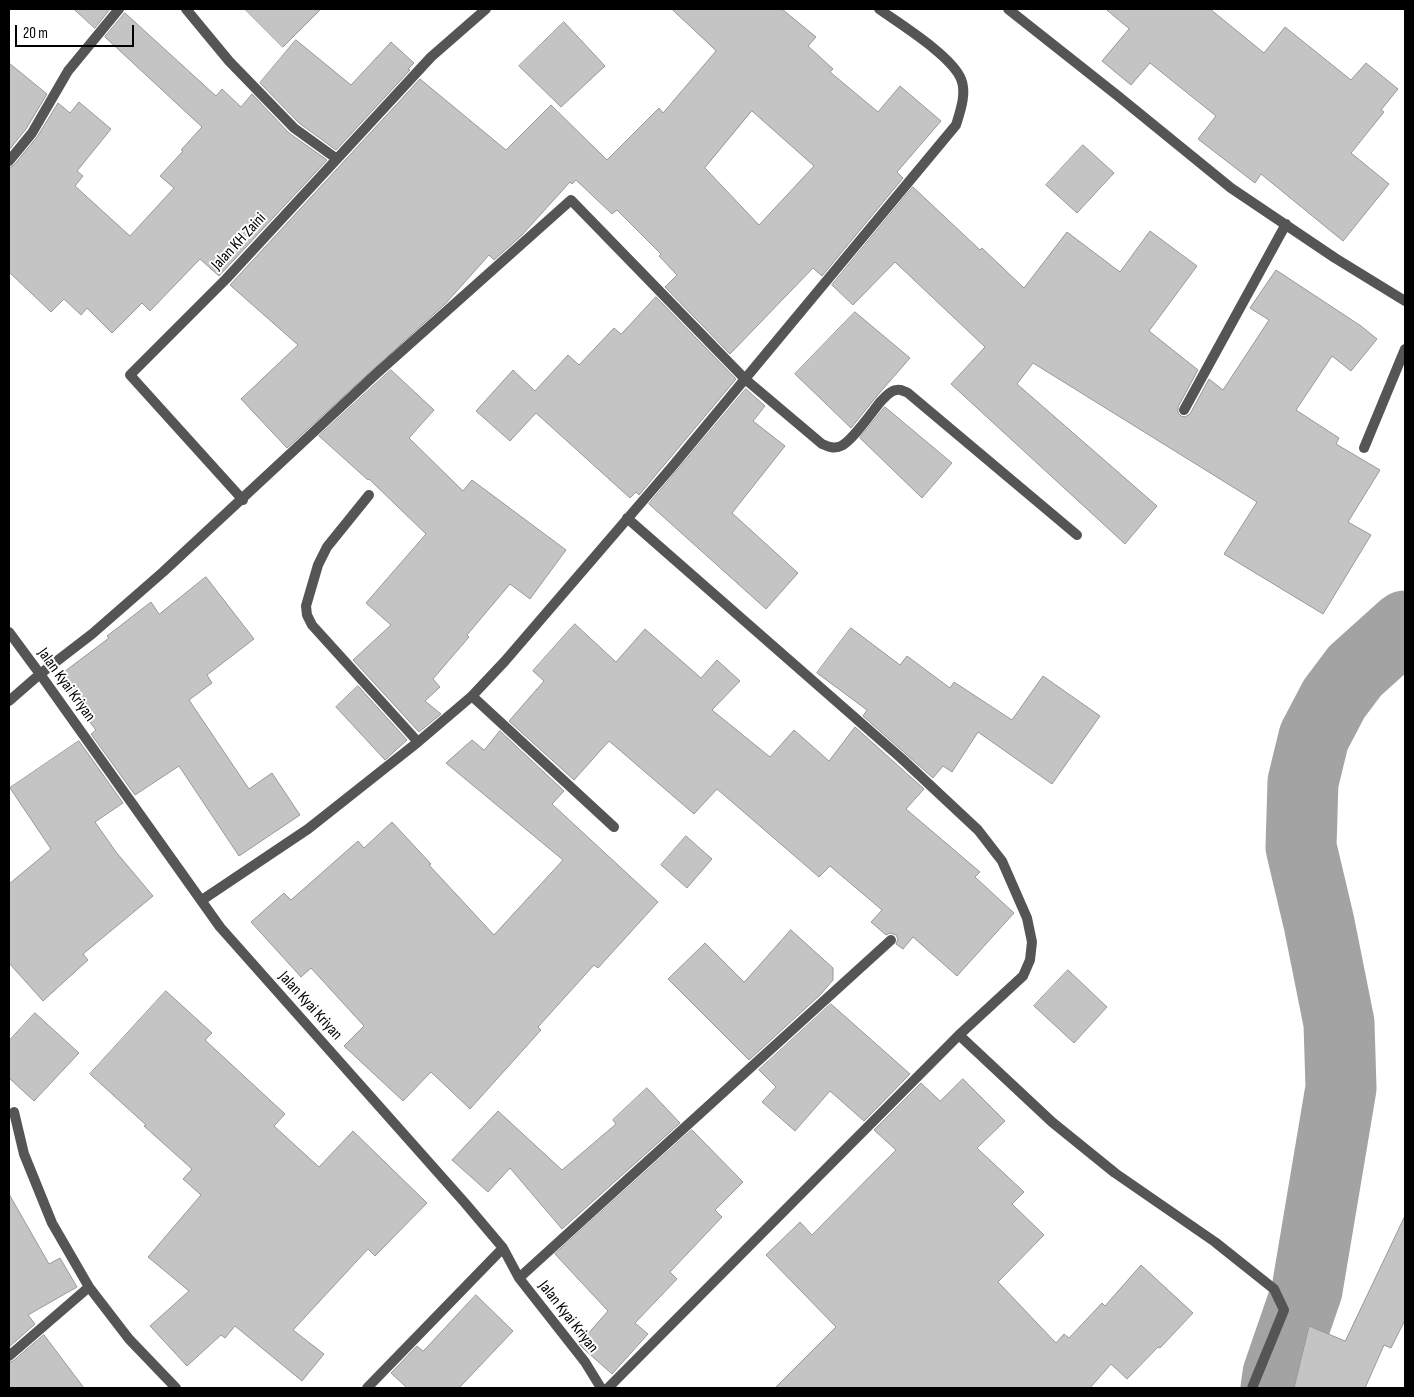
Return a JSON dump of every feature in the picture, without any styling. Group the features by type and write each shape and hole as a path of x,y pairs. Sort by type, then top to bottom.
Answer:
{"street":[{"path":"9,162 32,133 68,71 119,9"},
{"path":"186,9 229,61 294,128 337,159"},
{"name":"Jalan KH Zaini","path":"243,500 130,374 226,279 431,57 486,9"},
{"path":"202,900 308,829 418,742 472,696 745,379 956,124 963,105 962,80 950,62 879,9"},
{"path":"1008,9 1231,188 1405,301"},
{"path":"9,701 106,621 243,500 376,374 571,200 745,379 809,435 830,448 846,443 890,393 898,389 908,393 1076,535"},
{"path":"1184,410 1286,224"},
{"path":"1364,448 1405,349"},
{"path":"369,495 327,547 318,565 306,606 307,615 312,626 418,742"},
{"path":"608,1388 959,1034 1023,976 1030,960 1032,942 1027,918 1002,861 978,830 901,758 627,518"},
{"name":"Jalan Kyai Kriyan","path":"9,632 220,927 503,1248 519,1278 585,1362 601,1388"},
{"path":"472,696 614,827"},
{"path":"519,1278 890,940"},
{"path":"959,1034 1052,1122 1115,1174 1215,1242 1274,1289 1284,1310 1252,1388"},
{"path":"14,1112 24,1154 52,1223 89,1287 129,1338 176,1388"},
{"path":"367,1388 503,1248"},
{"path":"9,1356 89,1287"}],"building":[{"path":"74,9 110,9 95,28"},
{"path":"245,9 321,9 283,47"},
{"path":"672,9 782,9 816,37 808,46 833,69 830,72 878,112 900,86 941,121 897,172 903,178 822,276 813,268 730,354 665,287 677,275 659,256 661,254 617,210 612,214 576,180 572,184 570,182 522,235 494,260 489,255 446,303 287,448 241,399 298,345 230,285 420,79 506,150 551,105 607,160 659,108 663,113 716,51","holes":["752,111 814,166 759,225 705,168"]},
{"path":"1106,9 1210,9 1264,53 1285,27 1351,80 1366,63 1398,89 1381,110 1384,112 1351,153 1389,184 1343,241 1261,174 1255,183 1198,139 1216,116 1150,63 1131,85 1102,61 1129,29"},
{"path":"125,13 216,96 222,89 241,107 252,94 289,133 327,160 219,276 200,259 150,311 142,303 112,333 87,308 81,315 64,299 51,312 9,272 9,168 14,165 37,137 58,103 70,113 79,102 111,129 77,171 83,176 75,186 130,236 174,188 160,176 202,127 105,37"},
{"path":"564,22 605,66 561,107 519,66"},
{"path":"296,40 351,85 391,42 414,63 408,69 410,70 336,150 299,123 260,83"},
{"path":"9,63 47,94 26,129 9,150"},
{"path":"1083,145 1114,173 1077,213 1046,185"},
{"path":"913,187 980,250 982,248 1024,288 1067,232 1120,272 1150,231 1197,266 1149,331 1198,370 1178,407 1178,413 1181,416 1185,417 1190,414 1209,379 1223,390 1269,320 1250,308 1276,270 1361,326 1377,339 1351,371 1332,356 1296,410 1339,438 1336,444 1380,470 1348,522 1371,535 1323,614 1224,554 1257,502 1033,363 1017,384 1157,506 1125,544 951,384 985,347 895,262 853,305 832,285"},
{"path":"656,297 736,379 639,495 636,492 630,498 536,413 510,441 476,411 513,370 535,391 568,355 579,365 614,328 621,334"},
{"path":"855,312 910,358 851,428 795,374"},
{"path":"391,370 434,410 409,438 463,491 472,480 566,550 530,599 510,584 467,635 469,637 433,679 440,687 425,701 441,714 419,732 353,660 391,625 366,603 426,534 369,479 319,436"},
{"path":"746,389 765,406 753,421 785,446 732,513 798,573 766,609 649,504"},
{"path":"885,407 952,463 922,498 860,438"},
{"path":"206,577 254,639 207,675 212,683 189,700 249,789 272,773 300,815 239,856 179,766 135,795 91,734 96,730 56,678 109,638 107,636 151,602 159,614"},
{"path":"575,624 616,662 645,629 701,678 717,660 740,681 712,710 770,757 794,730 829,761 855,727 924,789 906,809 980,872 975,877 1014,913 957,976 913,937 903,949 896,944 898,939 896,935 890,933 886,935 871,922 882,910 830,866 819,877 717,789 694,814 609,741 574,780 509,721 544,681 533,671"},
{"path":"851,628 900,665 907,656 950,688 954,682 1012,720 1043,676 1100,716 1052,784 978,732 952,772 943,766 933,778 863,716 867,710 817,673"},
{"path":"358,686 407,740 385,760 336,707"},
{"path":"500,731 564,791 552,804 658,902 598,968 594,965 538,1027 541,1030 470,1109 431,1072 403,1101 344,1046 364,1026 311,968 301,977 251,922 284,893 291,900 358,841 364,848 392,822 494,935 563,860 446,763 472,740 484,750"},
{"path":"79,741 123,803 95,822 116,852 153,896 83,954 88,960 43,1001 9,963 9,884 51,849 10,788"},
{"path":"686,836 712,859 687,888 661,865"},
{"path":"791,930 833,968 833,980 821,994 749,1060 668,979 705,943 744,982"},
{"path":"1068,970 1107,1007 1074,1043 1034,1006"},
{"path":"166,991 212,1033 205,1040 285,1114 274,1126 319,1167 353,1131 427,1203 375,1256 368,1249 293,1330 324,1354 302,1381 235,1326 225,1338 221,1335 187,1366 150,1326 189,1291 148,1257 201,1195 183,1179 192,1169 90,1074"},
{"path":"831,1004 910,1074 864,1121 830,1091 795,1131 762,1102 776,1087 759,1070"},
{"path":"35,1013 79,1053 34,1101 9,1078 9,1041"},
{"path":"963,1079 1005,1121 977,1148 1024,1192 1012,1204 1044,1235 998,1282 1056,1343 1064,1334 1069,1338 1102,1303 1105,1306 1141,1265 1193,1313 1127,1379 1111,1364 1090,1388 775,1388 836,1327 766,1255 800,1222 812,1235 896,1150 874,1130 921,1083 940,1101"},
{"path":"647,1088 680,1123 562,1229 510,1168 488,1192 452,1160 498,1111 562,1170 616,1124 613,1120"},
{"path":"692,1130 743,1182 715,1210 722,1217 670,1272 677,1279 635,1323 648,1334 612,1374 579,1344 608,1311 555,1254"},
{"path":"9,1194 49,1264 60,1258 77,1287 28,1315 35,1324 9,1347"},
{"path":"1405,1216 1405,1320 1391,1348 1384,1345 1365,1388 1294,1388 1309,1326 1345,1341"},
{"path":"476,1295 513,1331 459,1388 407,1388 391,1373 417,1346 423,1351"},
{"path":"44,1335 84,1388 9,1388 9,1363"}],"waterway":[{"path":"1276,1388 1278,1374 1307,1290 1341,1088 1339,1023 1319,923 1301,847 1303,782 1314,737 1334,699 1355,671 1405,626"}]}
